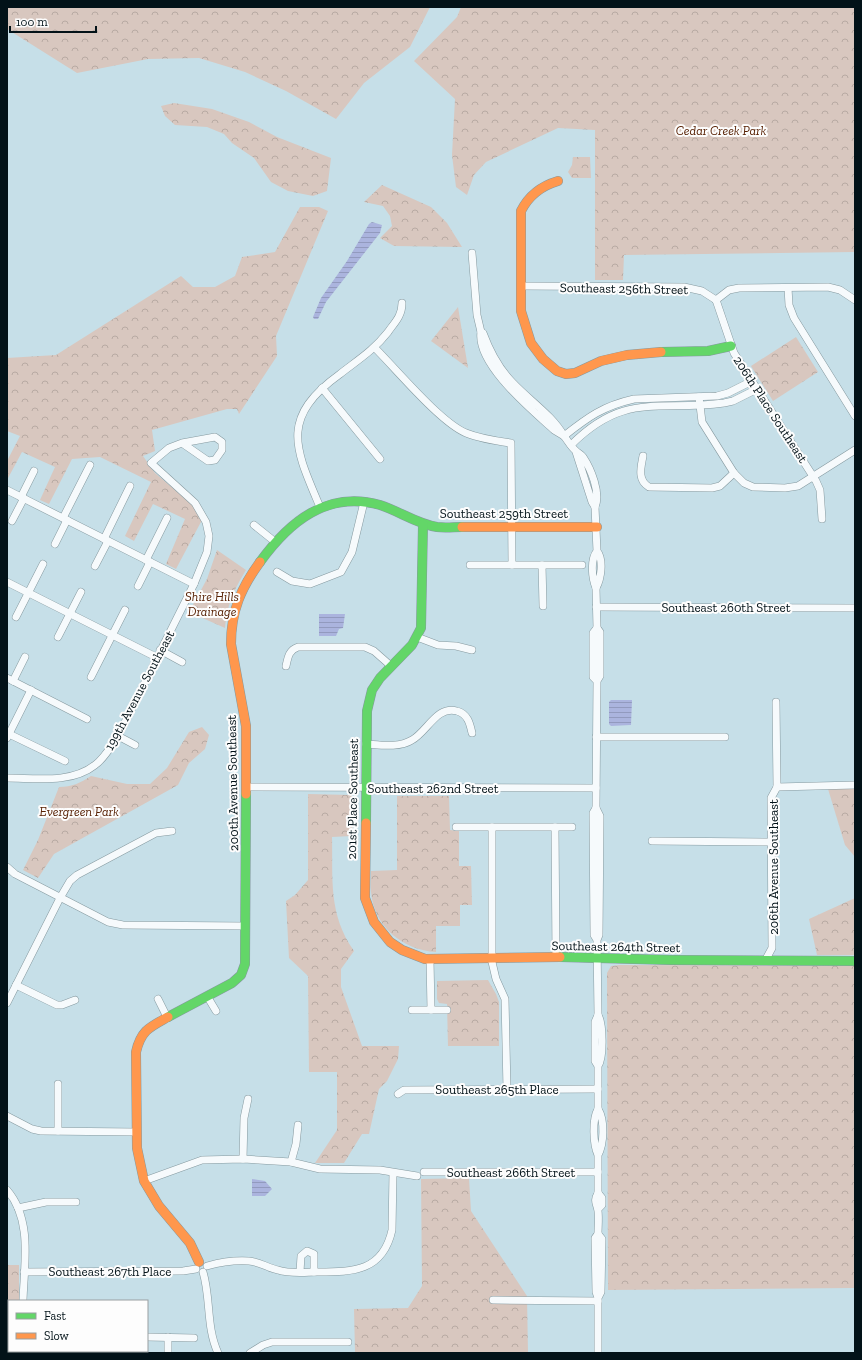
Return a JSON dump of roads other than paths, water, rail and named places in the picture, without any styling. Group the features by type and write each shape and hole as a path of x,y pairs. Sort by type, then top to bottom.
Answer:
{"street":[{"path":"558,181 543,185 524,203 521,211 521,311 531,343 552,367 557,371 566,374 575,373 601,361 642,352 708,352 731,346"},
{"path":"472,253 477,315 483,349 497,373 505,383 554,430 564,436 576,452 592,502 595,507 597,551 593,556 594,581 596,588 596,628 600,632 600,676 597,681 596,737 596,808 600,816 599,935 597,940 597,958 598,1015 601,1020 601,1061 598,1066 598,1109 602,1115 602,1148 598,1155 598,1193 602,1198 602,1205 598,1209 598,1234 602,1239 602,1292 598,1300 598,1353"},
{"name":"Southeast 256th Street","path":"521,286 684,287 702,291 716,300"},
{"path":"716,300 734,289 828,287 840,290 855,300"},
{"path":"788,288 789,305 794,318 855,416"},
{"name":"206th Place Southeast","path":"716,300 731,346 814,477 820,490 822,519"},
{"path":"320,507 302,465 297,442 298,429 302,414 312,399 322,388 375,348 401,315 402,303"},
{"path":"375,348 439,413 455,427 478,437 511,443 512,565"},
{"path":"571,445 588,428 600,420 630,408 699,401 728,393 752,381"},
{"path":"322,388 380,459"},
{"path":"564,436 589,416 621,402 647,398 699,401 716,404 733,401 757,389"},
{"path":"699,401 702,422 734,472 744,483 758,488 792,487 814,477 855,450"},
{"path":"215,437 221,440 222,450 220,456 215,460 208,461 182,443 215,437"},
{"name":"199th Avenue Southeast","path":"7,778 62,778 80,774 95,766 106,754 118,736 156,657 194,584 206,552 209,536 206,522 195,503 151,463 169,448 182,443"},
{"path":"643,456 640,467 642,479 644,484 649,487 712,488 720,486 734,472"},
{"path":"54,544 90,465"},
{"path":"12,521 34,471"},
{"path":"95,566 130,486"},
{"path":"7,490 194,584"},
{"name":"Southeast 259th Street","path":"320,507 341,502 364,502 380,505 423,524 449,527 596,527"},
{"path":"277,572 292,581 310,584 341,572 352,552 364,502"},
{"name":"200th Avenue Southeast","path":"207,996 232,983 241,975 245,964 245,716 230,644 233,612 238,595 274,541 291,524 320,507"},
{"path":"138,586 167,518"},
{"path":"423,524 422,619 421,628 417,637 438,646 456,646 472,650"},
{"path":"254,525 274,541"},
{"path":"16,617 43,564"},
{"path":"470,565 582,565"},
{"path":"542,565 543,606"},
{"path":"7,582 156,657"},
{"path":"58,637 81,592"},
{"name":"Southeast 260th Street","path":"596,607 855,608"},
{"path":"91,677 125,610"},
{"name":"201st Place Southeast","path":"383,935 370,915 365,898 365,788 368,700 380,678 417,637"},
{"path":"286,666 292,649 298,647 361,647 374,651 391,666"},
{"path":"160,650 182,662"},
{"path":"26,657 10,680 87,719"},
{"path":"30,690 8,736 65,761"},
{"name":"206th Avenue Southeast","path":"766,959 772,948 771,798 777,787 776,702"},
{"path":"366,744 396,745 413,740 437,716 447,711 459,711 466,716 472,733"},
{"path":"118,736 135,745"},
{"path":"596,737 725,737"},
{"path":"777,787 855,785"},
{"name":"Southeast 262nd Street","path":"246,787 596,788"},
{"path":"456,827 572,827"},
{"path":"492,827 492,958 494,974 505,999 507,1089"},
{"path":"555,827 556,958"},
{"path":"7,1003 60,898 70,882 77,875 156,833 172,831"},
{"path":"652,840 772,842"},
{"path":"7,867 15,874 108,922 123,925 245,926"},
{"name":"Southeast 264th Street","path":"383,935 402,950 430,959 597,958 670,960 855,960"},
{"path":"430,959 430,1010"},
{"path":"16,986 57,1005 62,1005 75,1000"},
{"path":"216,1011 207,996 148,1028 141,1035 137,1043 136,1132 138,1157 144,1181 159,1206 190,1243 201,1267 208,1292 211,1330 218,1353"},
{"path":"158,999 167,1017"},
{"path":"412,1010 447,1010"},
{"path":"58,1084 58,1131"},
{"name":"Southeast 265th Place","path":"398,1094 404,1090 598,1089"},
{"path":"243,1159 244,1118 248,1099"},
{"path":"7,1116 32,1129 41,1131 136,1132"},
{"path":"291,1162 296,1144 298,1125"},
{"path":"144,1181 202,1160 243,1159 291,1162 320,1169 380,1170 417,1176"},
{"name":"Southeast 266th Street","path":"424,1172 598,1172"},
{"name":"Southeast 267th Place","path":"24,1272 182,1271 220,1262 249,1261 279,1271 348,1272 359,1270 375,1261 385,1248 392,1230 394,1173"},
{"path":"7,1190 18,1208 24,1232 23,1300"},
{"path":"18,1208 46,1202 76,1202"},
{"path":"300,1272 301,1256 307,1251 314,1254 314,1272"},
{"path":"493,1300 598,1300"},
{"path":"148,1337 194,1338"},
{"path":"168,1337 168,1353"},
{"path":"250,1353 263,1344 272,1342 348,1342"}],"water":[{"path":"372,222 382,225 380,233 326,302 318,319 314,319 313,317 321,298 347,261 369,224"},
{"path":"319,614 345,614 343,628 339,629 336,636 319,636"},
{"path":"611,700 632,700 631,725 611,726 609,724 609,702"},
{"path":"252,1179 265,1181 272,1189 265,1196 252,1196"}],"park label":[{"name":"Cedar Creek Park","path":"721,130"},
{"name":"Shire Hills Drainage","path":"212,604"},
{"name":"Evergreen Park","path":"79,811"}]}
